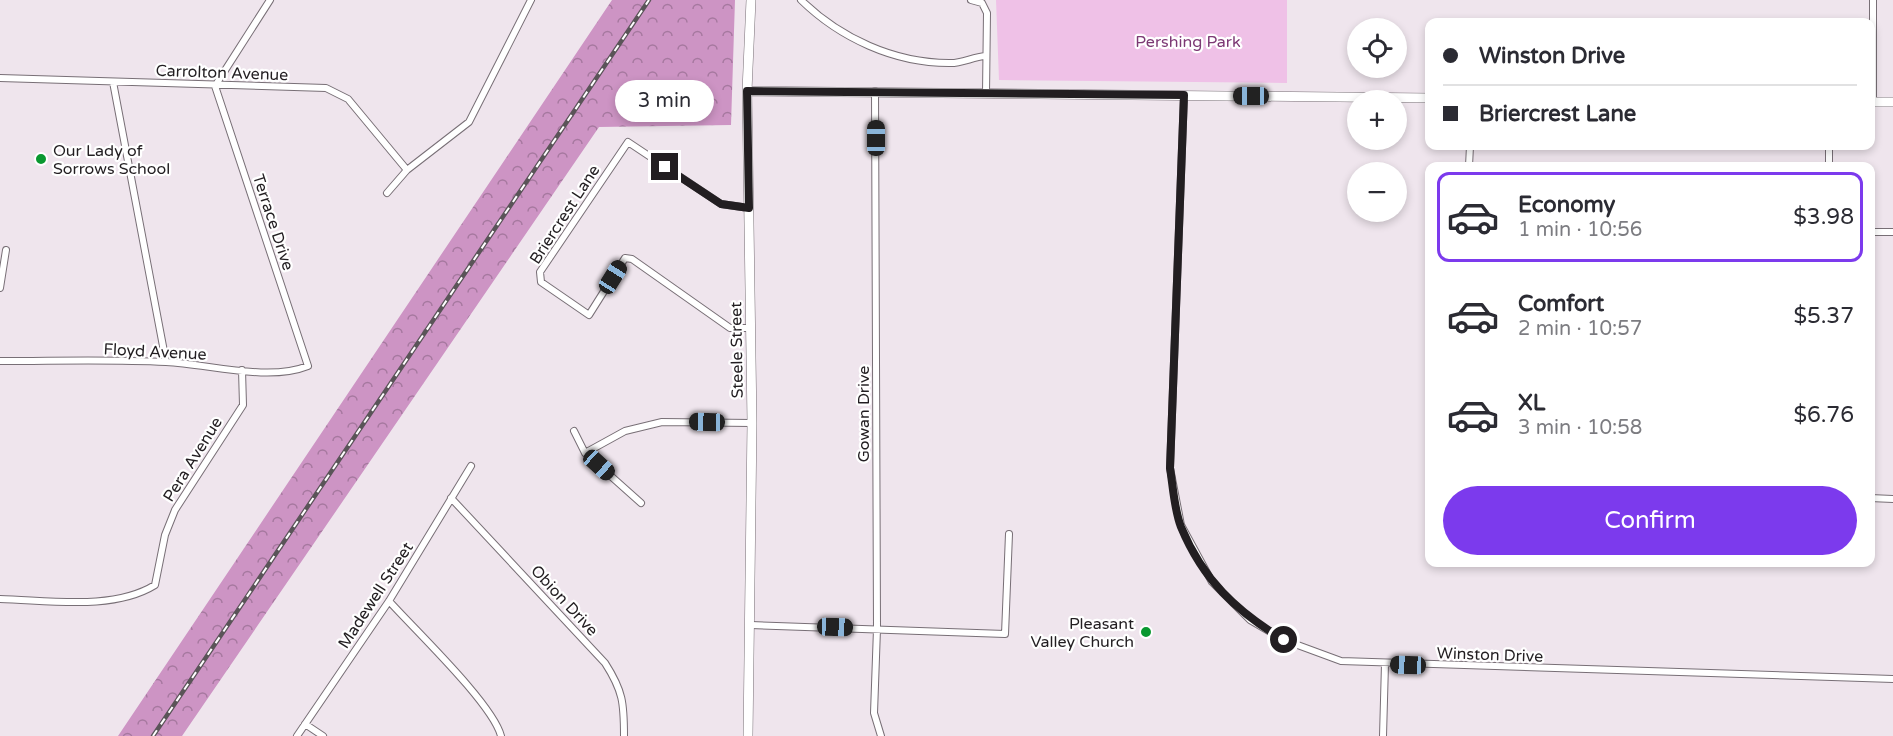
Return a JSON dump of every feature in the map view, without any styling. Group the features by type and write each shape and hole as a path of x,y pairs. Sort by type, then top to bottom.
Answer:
{"street":[{"path":"215,86 270,0"},
{"path":"387,193 407,170 470,122 531,0"},
{"name":"Steele Street","path":"748,736 752,423 747,91 750,0"},
{"path":"801,0 836,28 882,53 950,64 985,56"},
{"path":"971,0 982,3 987,13 986,93"},
{"path":"1873,0 1873,18"},
{"name":"Carrolton Avenue","path":"0,78 326,88 348,99 407,170"},
{"path":"113,82 166,362"},
{"name":"Terrace Drive","path":"215,86 308,366"},
{"path":"747,91 1425,98"},
{"name":"Gowan Drive","path":"876,92 877,629 874,713 881,736"},
{"name":"Winston Drive","path":"1184,95 1170,468 1181,525 1212,582 1250,620 1284,640 1341,661 1893,679"},
{"path":"1875,102 1893,102"},
{"name":"Briercrest Lane","path":"749,208 721,204 628,142 540,272 541,282 589,315 625,258 632,259 730,328 751,328"},
{"path":"1875,232 1893,232"},
{"path":"0,288 6,250"},
{"name":"Floyd Avenue","path":"0,361 166,362 242,370 293,372 308,366"},
{"name":"Pera Avenue","path":"0,599 117,601 139,595 155,585 165,535 175,510 243,405 242,370"},
{"path":"585,453 625,431 662,422 752,423"},
{"path":"574,431 585,453 641,503"},
{"name":"Madewell Street","path":"297,736 388,601 471,466"},
{"name":"Obion Drive","path":"451,498 605,663 620,687 624,712 624,736"},
{"path":"1875,498 1893,499"},
{"path":"751,625 1005,634 1009,534"},
{"path":"388,601 484,704 499,727 501,736"},
{"path":"1383,736 1385,664"},
{"path":"305,724 323,736"}],"green space":[{"path":"612,0 735,0 731,125 599,127 182,736 118,736"},
{"name":"Pershing Park","path":"996,0 1287,0 1287,83 999,80"}],"railway":[{"path":"153,736 649,0"}],"place":[{"name":"Our Lady of Sorrows School","path":"41,159"},
{"name":"Pleasant Valley Church","path":"1146,632"}],"route":[{"path":"665,167 721,204 749,208 747,91 1184,95 1170,468 1181,525 1212,582 1250,620 1284,640"}]}
